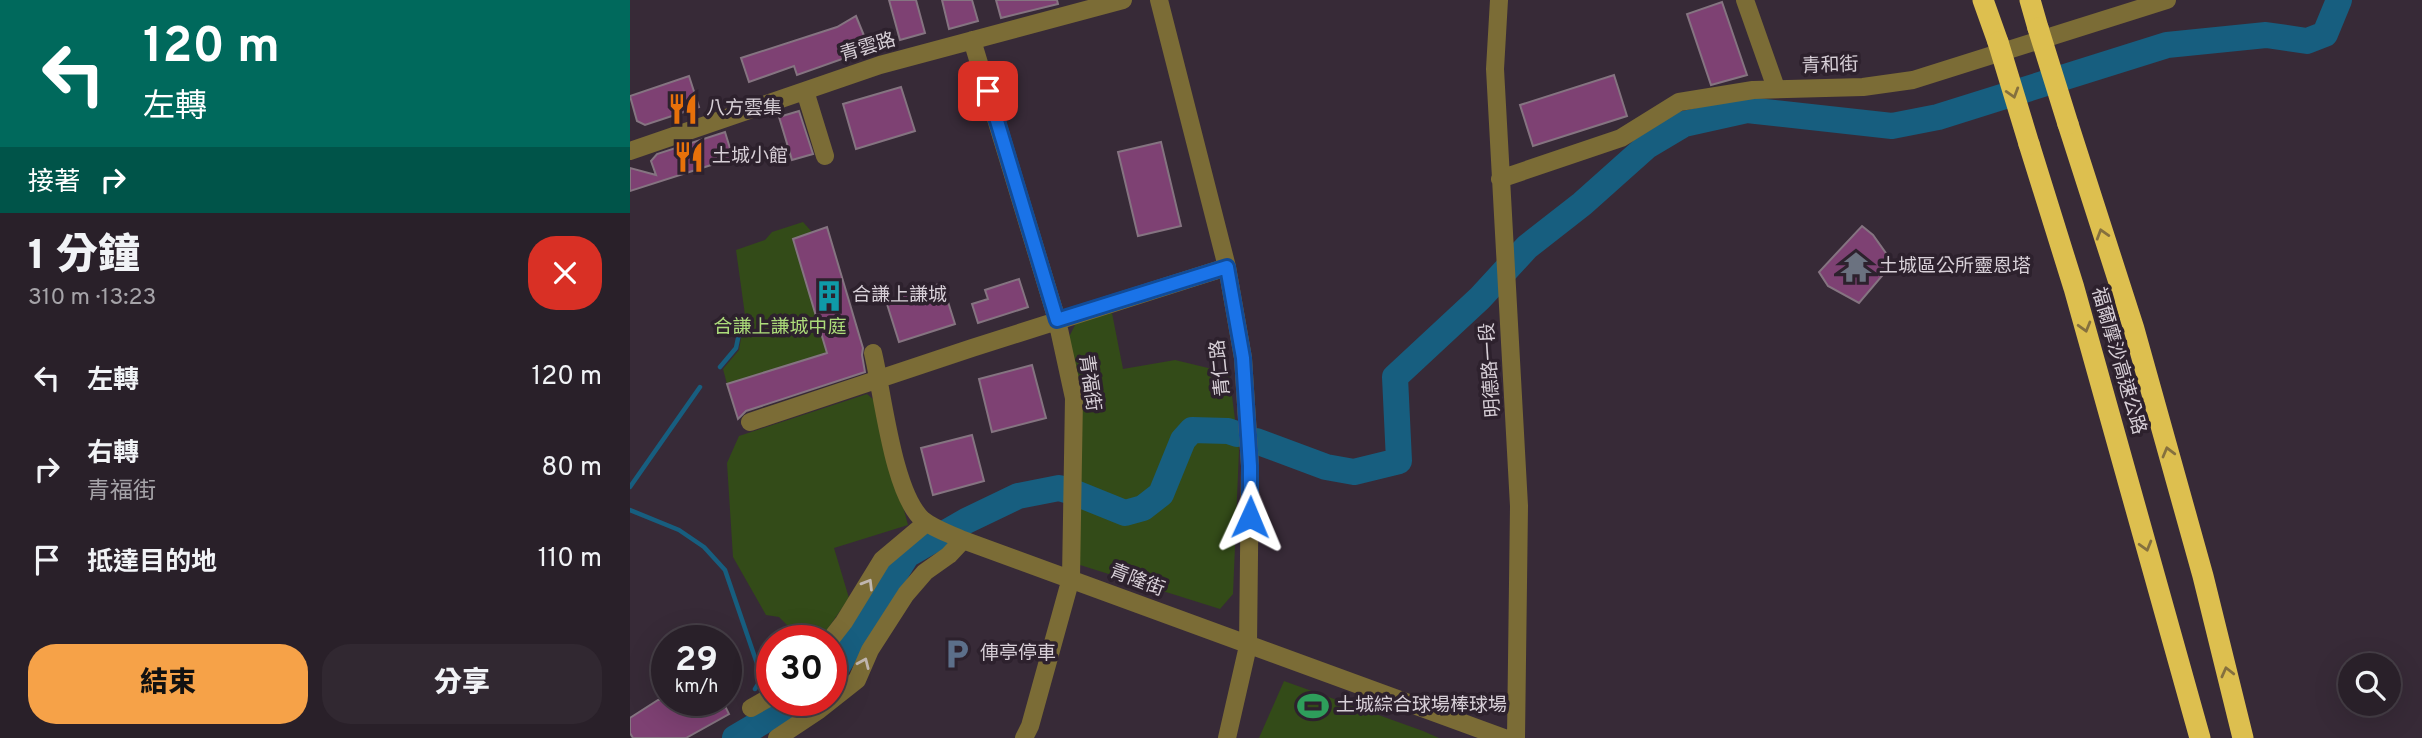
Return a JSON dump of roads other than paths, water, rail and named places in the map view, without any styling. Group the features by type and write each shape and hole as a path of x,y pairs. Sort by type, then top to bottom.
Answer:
{"highway":[{"name":"福爾摩沙高速公路","path":"1983,0 2074,288 2200,738"},
{"name":"福爾摩沙高速公路","path":"2030,0 2134,328 2203,576 2243,738"}],"street":[{"name":"青雲路","path":"630,151 880,65 1123,0"},
{"name":"青仁路","path":"1159,0 1227,267 1243,358 1250,466 1248,646 1227,738"},
{"name":"明德路一段","path":"1499,0 1495,69 1519,506 1516,738"},
{"path":"1745,0 1776,89"},
{"name":"青和街","path":"1500,179 1621,138 1679,102 1753,90 1863,87 1913,80 2167,0"},
{"name":"青福街","path":"972,40 1057,320 1073,398 1071,578 1030,726 1024,738"},
{"path":"805,91 825,156"},
{"path":"750,422 1057,320 1227,267"},
{"name":"青隆街","path":"873,353 903,491 927,523 962,539 1248,646 1504,738"},
{"path":"842,625 882,560 927,523"},
{"path":"777,738 857,680 870,650 906,594 925,572 949,555 962,539"},
{"path":"751,708 756,705"}],"waterway":[{"path":"1256,441 1326,467 1354,472 1399,461 1395,377 1480,298 1527,247 1582,204 1647,146 1684,124 1747,110 1892,126 1938,117 2167,45 2266,35 2307,41 2325,34 2339,0"},
{"path":"720,367 736,348 742,319"},
{"path":"630,487 700,387"},
{"path":"847,651 907,555 966,521 1018,496 1059,488 1125,513 1143,508 1161,494 1183,440 1192,430 1228,431 1237,434"},
{"path":"630,510 679,530 704,547 725,570 762,678 755,689"},
{"path":"735,738 772,716"}],"place":[{"name":"八方雲集","path":"683,109"},
{"name":"土城小館","path":"689,157"},
{"name":"土城區公所靈恩塔","path":"1856,267"},
{"name":"合謙上謙城","path":"829,296"},
{"name":"俥亭停車","path":"957,654"},
{"name":"土城綜合球場棒球場","path":"1313,706"}],"park label":[{"name":"合謙上謙城中庭","path":"780,328"}]}
